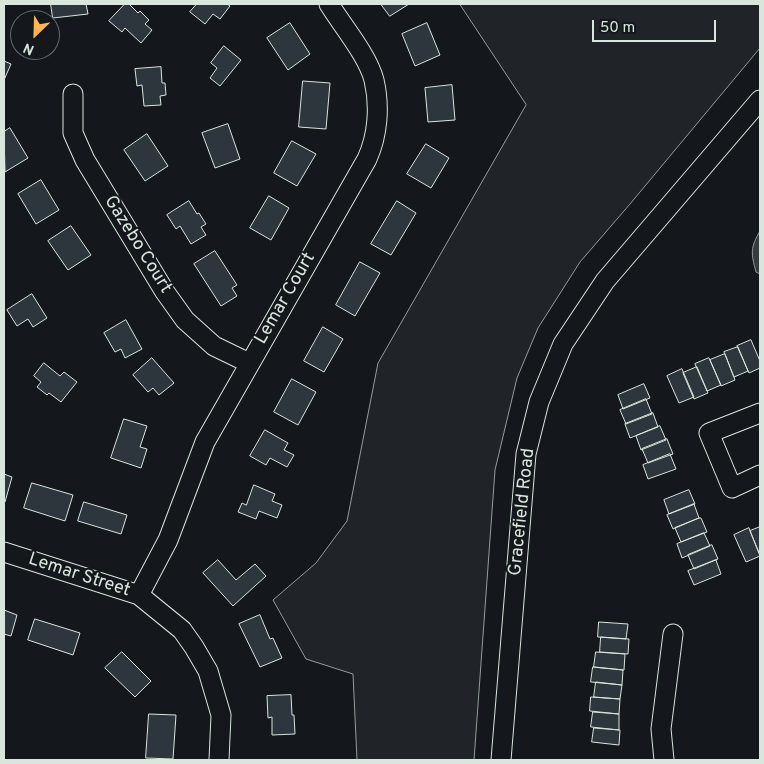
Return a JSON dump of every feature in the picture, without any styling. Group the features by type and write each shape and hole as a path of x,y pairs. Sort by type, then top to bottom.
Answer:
{"street":[{"name":"Lemar Court","path":"139,595 168,540 205,442 367,159 373,145 378,114 374,79 365,60 329,4"},
{"name":"Gazebo Court","path":"73,94 74,133 85,160 165,292 185,320 214,346 249,364"},
{"name":"Gracefield Road","path":"501,760 526,454 538,402 563,344 605,281 760,100"},
{"path":"760,413 709,433 732,488 760,476"},
{"name":"Lemar Street","path":"4,552 139,595 182,630 208,671 221,714 219,760"},
{"path":"664,760 661,729 673,634"}],"shaded area":[{"path":"460,4 760,4 760,48 580,262 538,328 517,378 495,470 474,760 357,760 353,674 306,659 273,600 316,563 347,521 378,363 526,105"},
{"path":"760,231 760,274 756,272 752,251"}],"building":[{"path":"51,4 86,4 88,14 60,17 60,10 52,10"},
{"path":"125,4 129,4 138,13 140,11 149,20 145,24 152,30 141,43 125,28 122,32 109,21"},
{"path":"197,4 227,4 230,6 220,19 213,14 205,24 190,12"},
{"path":"381,4 409,4 390,16"},
{"path":"290,23 310,54 288,70 267,38"},
{"path":"427,23 440,55 415,66 402,34"},
{"path":"224,46 241,60 220,86 210,78 217,68 211,63"},
{"path":"4,61 11,64 4,80"},
{"path":"161,67 162,83 165,83 166,95 160,96 161,105 144,106 142,85 137,86 135,69"},
{"path":"303,81 330,83 326,129 299,127"},
{"path":"452,85 455,120 428,122 425,88"},
{"path":"228,124 240,159 215,168 202,133"},
{"path":"10,128 28,158 5,172 4,132"},
{"path":"147,134 168,166 145,181 124,150"},
{"path":"292,141 316,154 297,186 274,173"},
{"path":"426,144 449,158 431,188 407,174"},
{"path":"41,180 59,210 36,224 18,194"},
{"path":"269,196 289,208 271,240 250,228"},
{"path":"189,201 206,224 201,227 206,235 191,244 180,226 176,229 167,215"},
{"path":"397,201 416,213 391,255 371,244"},
{"path":"71,226 91,255 68,270 48,241"},
{"path":"215,251 237,285 232,288 237,296 221,306 194,264"},
{"path":"360,262 380,273 355,316 336,305"},
{"path":"32,294 47,318 33,327 28,319 17,326 7,310"},
{"path":"126,320 142,349 125,358 121,349 115,352 104,333"},
{"path":"323,327 343,339 324,372 304,361"},
{"path":"751,340 760,361 760,368 749,373 737,346"},
{"path":"738,347 748,371 734,377 724,352"},
{"path":"725,354 735,380 721,386 710,360"},
{"path":"152,358 174,383 159,395 153,388 148,392 133,375"},
{"path":"709,358 721,385 707,391 695,364"},
{"path":"44,363 60,376 64,372 77,382 61,402 37,387 41,382 34,376"},
{"path":"697,367 708,393 694,399 683,373"},
{"path":"682,369 694,397 679,403 667,376"},
{"path":"292,379 316,392 298,425 274,412"},
{"path":"644,384 650,398 623,409 618,395"},
{"path":"646,399 652,414 626,424 620,410"},
{"path":"653,413 658,427 630,438 625,424"},
{"path":"124,419 147,426 140,447 147,449 141,468 111,458"},
{"path":"660,426 666,440 641,450 636,436"},
{"path":"265,430 288,443 284,450 294,455 287,467 270,458 266,465 250,456"},
{"path":"667,439 673,454 648,463 642,449"},
{"path":"670,454 676,469 648,479 643,465"},
{"path":"4,474 12,477 5,502 4,502"},
{"path":"32,483 73,495 65,521 24,508"},
{"path":"254,485 275,494 272,501 282,505 277,518 259,511 256,519 238,512 242,503 246,505"},
{"path":"689,490 695,504 669,514 664,500"},
{"path":"84,502 127,515 121,534 78,521"},
{"path":"694,504 699,518 673,529 667,515"},
{"path":"701,518 707,532 681,542 675,528"},
{"path":"760,527 760,555 750,531"},
{"path":"749,528 760,556 746,562 734,535"},
{"path":"704,533 710,546 682,558 677,544"},
{"path":"712,545 718,559 694,569 688,555"},
{"path":"218,560 236,580 255,564 266,576 233,606 203,573"},
{"path":"716,560 721,574 694,585 688,571"},
{"path":"4,610 17,615 11,636 4,634"},
{"path":"260,615 270,639 273,638 282,658 260,667 239,624"},
{"path":"35,619 80,633 73,655 28,640"},
{"path":"599,622 628,624 626,639 598,637"},
{"path":"601,637 629,639 628,654 600,652"},
{"path":"122,652 151,681 135,697 105,668"},
{"path":"596,652 625,654 624,670 594,667"},
{"path":"593,667 623,670 622,685 591,682"},
{"path":"596,682 622,685 620,699 594,697"},
{"path":"291,695 295,734 272,735 272,717 268,718 267,696"},
{"path":"591,697 620,699 619,714 590,711"},
{"path":"593,712 619,714 619,730 591,727"},
{"path":"149,714 176,715 173,759 146,758"},
{"path":"594,728 620,730 619,745 592,742"}]}
